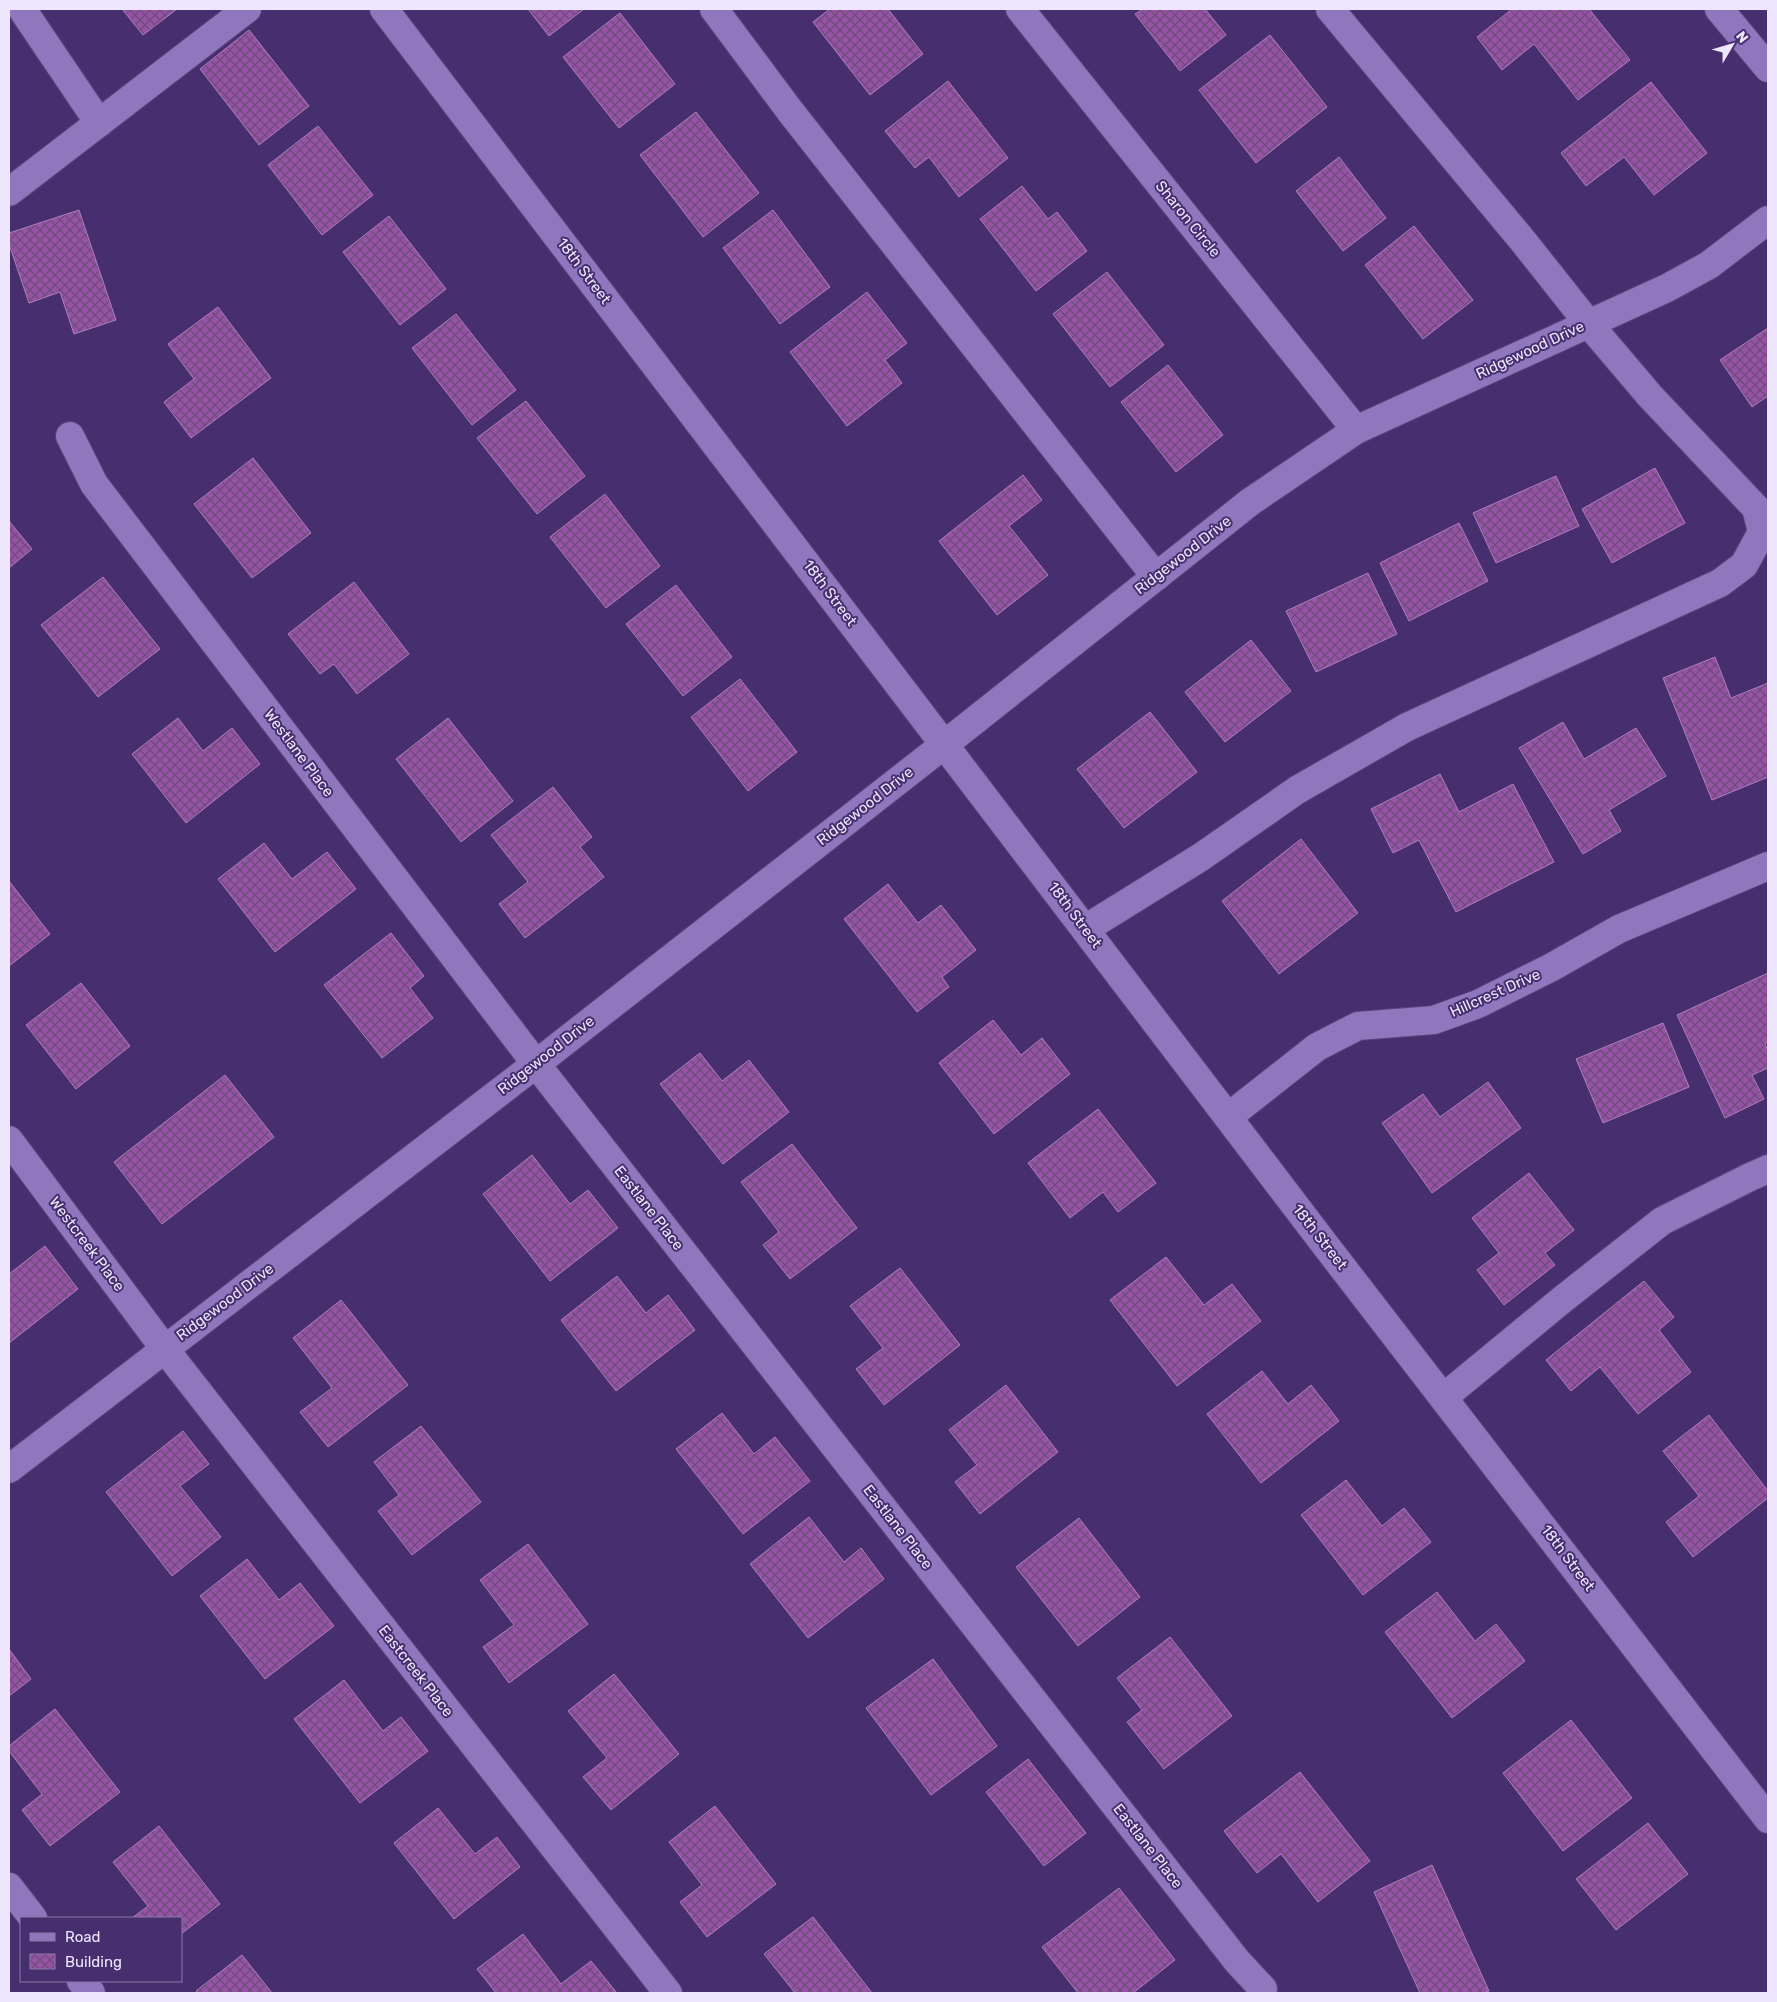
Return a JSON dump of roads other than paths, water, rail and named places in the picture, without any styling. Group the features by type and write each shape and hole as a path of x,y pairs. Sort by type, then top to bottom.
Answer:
{"street":[{"path":"22,9 99,123"},
{"path":"9,192 247,9"},
{"name":"18th Street","path":"384,9 1228,1117 1768,1819"},
{"path":"714,9 790,111 1156,576"},
{"name":"Sharon Circle","path":"1020,9 1356,430"},
{"path":"1085,929 1201,858 1297,790 1407,728 1720,584 1744,565 1762,532 1756,508 1650,396 1588,324 1523,241 1330,9"},
{"path":"1719,9 1768,68"},
{"name":"Ridgewood Drive","path":"9,1468 536,1064 945,744 1250,502 1356,430 1667,288 1709,265 1768,220"},
{"name":"Westlane Place","path":"70,436 94,484 536,1064"},
{"name":"Hillcrest Drive","path":"1228,1117 1317,1048 1358,1026 1434,1020 1478,1004 1552,967 1619,929 1768,866"},
{"name":"Eastlane Place","path":"536,1064 1231,1953 1263,1989"},
{"name":"Westcreek Place","path":"9,1140 164,1348"},
{"path":"1444,1397 1562,1299 1662,1221 1750,1176 1768,1169"},
{"name":"Eastcreek Place","path":"164,1348 668,1993"},
{"path":"9,1887 32,1917"},
{"path":"82,1982 91,1993"}]}
